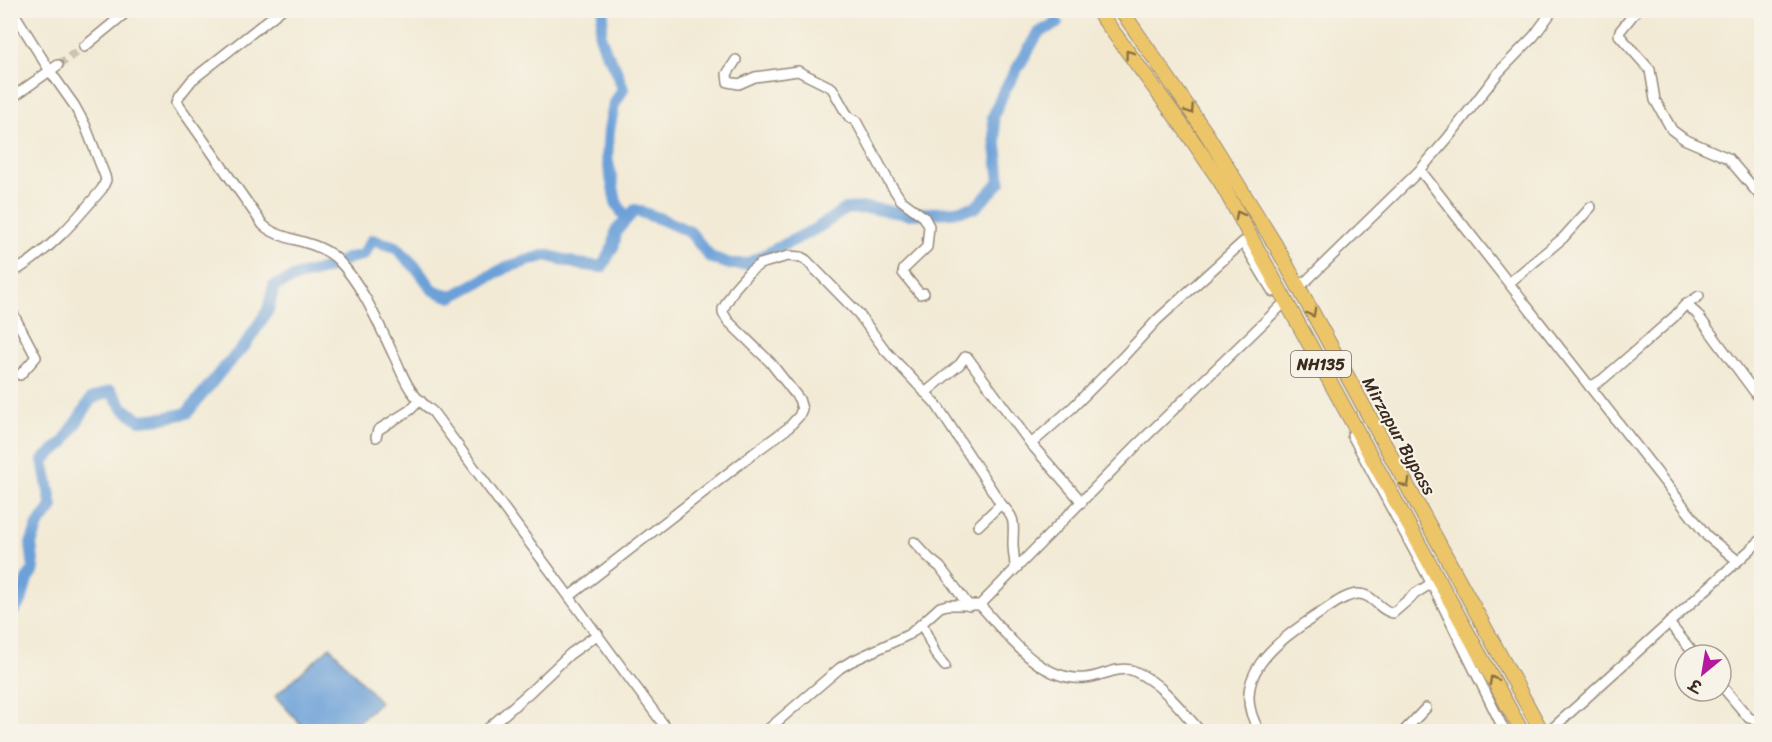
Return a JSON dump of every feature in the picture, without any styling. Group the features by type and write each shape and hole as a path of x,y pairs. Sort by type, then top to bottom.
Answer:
{"highway":[{"name":"NH135","path":"1097,10 1220,181 1522,732"},
{"name":"Mirzapur Bypass","path":"1121,10 1206,133 1276,246 1554,728"}],"street":[{"path":"10,274 57,240 102,189 106,180 80,115 54,68 12,10"},
{"path":"84,46 129,10"},
{"path":"1299,288 1420,170 1499,72 1534,36 1553,10"},
{"path":"1637,10 1619,35 1650,70 1653,95 1672,130 1684,139 1728,158 1761,198"},
{"path":"278,11 192,80 177,102 263,225 272,232 301,240 325,251 339,262 357,285 408,386 433,412 669,732"},
{"path":"736,60 727,74 728,82 739,84 755,77 798,71 832,88 845,111 856,121 901,200 924,217 929,226 927,247 904,269 903,273 920,294 924,293"},
{"path":"10,99 54,68"},
{"path":"1420,170 1707,536 1738,561"},
{"path":"1509,283 1563,238 1591,207"},
{"path":"1031,444 1073,407 1157,320 1243,242 1282,305 1431,584 1505,732"},
{"path":"570,596 788,428 799,416 802,409 799,399 770,362 728,321 723,313 735,288 749,272 760,264 788,256 801,257 806,260 858,313 885,350 936,404 1014,524 1015,568"},
{"path":"1590,387 1603,379 1686,304 1699,296"},
{"path":"1686,304 1697,314 1761,402"},
{"path":"765,732 840,668 910,634 940,607 980,605 1139,443 1282,305"},
{"path":"10,308 36,357 20,375"},
{"path":"926,393 966,357 1031,444 1082,502"},
{"path":"375,437 378,430 410,410 420,400"},
{"path":"978,526 1001,504"},
{"path":"1554,728 1761,539"},
{"path":"914,542 940,567 969,606"},
{"path":"1260,732 1250,709 1248,696 1252,676 1272,649 1308,621 1341,600 1356,595 1367,596 1384,611 1393,613 1416,593 1431,584"},
{"path":"980,605 1036,663 1071,678 1096,676 1124,669 1132,670 1162,690 1201,732"},
{"path":"1669,622 1686,643"},
{"path":"922,624 936,655 945,666"},
{"path":"484,732 570,654 598,634"},
{"path":"1733,699 1749,718 1761,722"},
{"path":"1403,732 1426,708"}],"water":[{"path":"330,647 380,702 348,731 307,731 275,696"}],"waterway":[{"path":"604,10 600,35 623,89 614,105 607,157 616,202 626,219"},
{"path":"10,615 21,601 27,579 34,569 31,544 38,525 52,507 43,460 64,442 91,399 111,391 123,408 140,420 187,413 246,344 268,310 274,286 363,255 372,240 396,247 433,290 451,297 507,267 546,255 578,264 602,267 614,245 616,231 635,210 690,232 710,257 730,264 747,264 819,227 845,209 869,208 908,214 951,212 976,207 1000,182 993,117 1003,93 1038,33 1057,23"}],"tunnel":[{"path":"58,65 84,47"}]}
